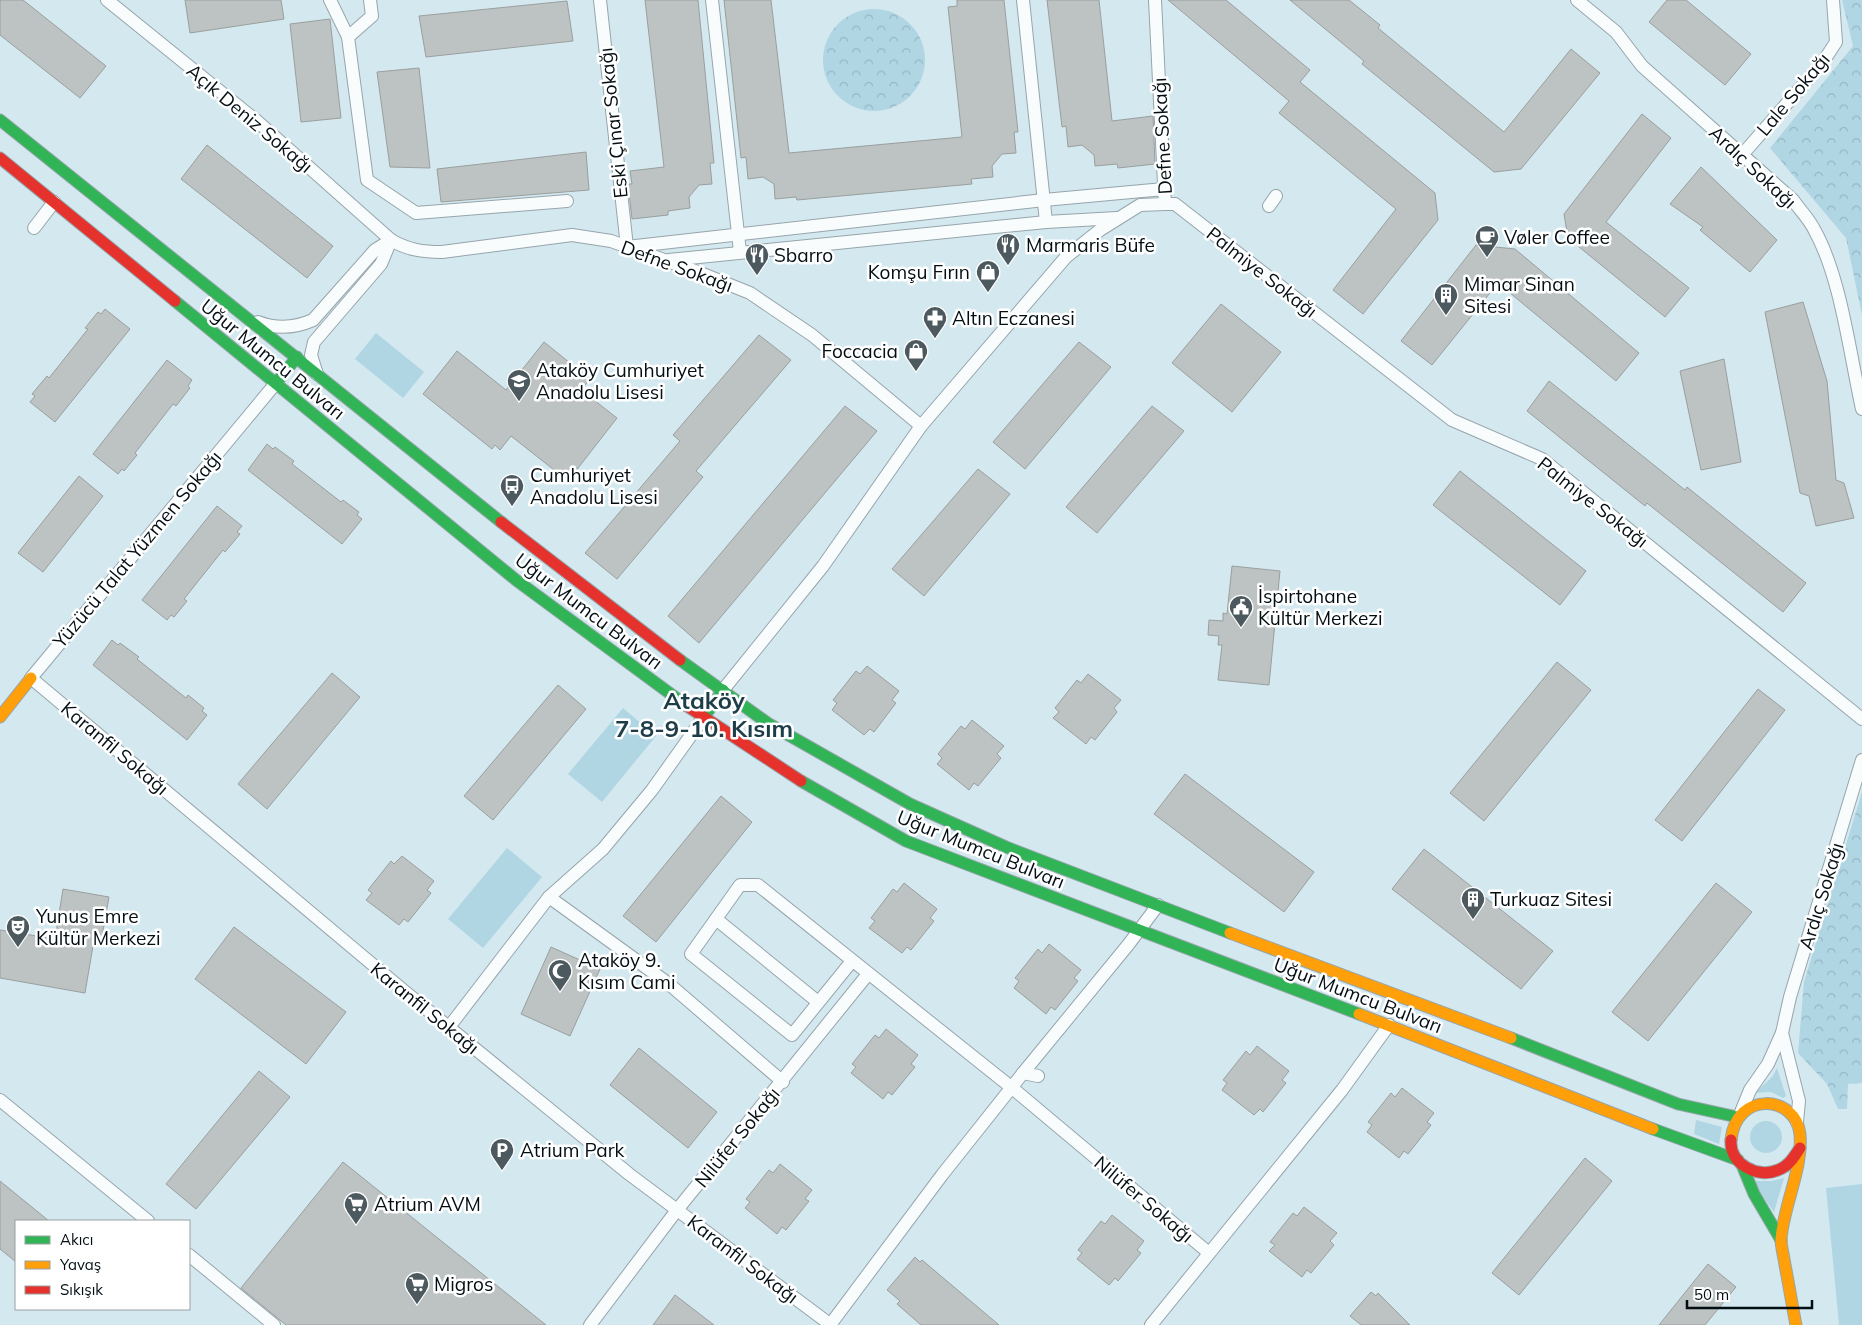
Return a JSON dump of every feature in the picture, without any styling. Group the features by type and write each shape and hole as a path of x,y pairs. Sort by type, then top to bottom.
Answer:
{"main road":[{"name":"Uğur Mumcu Bulvarı","path":"0,120 252,320 540,553 769,724 910,804 1006,846 1545,1051 1678,1104 1739,1115"},
{"name":"Uğur Mumcu Bulvarı","path":"0,158 516,580 751,750 828,798 906,841 1138,931 1389,1025 1687,1143 1740,1162"},
{"path":"276,383 297,357"},
{"name":"Yüzücü Talat Yüzmen Sokağı","path":"0,717 30,678"},
{"path":"704,717 723,690"},
{"path":"1781,1240 1758,1204 1740,1162 1732,1150 1730,1138 1732,1127 1739,1115 1755,1104 1771,1103 1787,1110 1797,1122 1801,1133 1800,1148 1781,1240 1796,1325"},
{"path":"1740,1162 1752,1171 1764,1174 1776,1172 1786,1167 1795,1159 1800,1148"}],"street":[{"name":"Açık Deniz Sokağı","path":"106,0 258,122 391,240"},
{"path":"330,0 348,37 367,180 416,213 566,201"},
{"path":"348,37 372,16 370,0"},
{"name":"Eski Çınar Sokağı","path":"600,0 627,247"},
{"path":"712,0 740,252"},
{"path":"1023,0 1046,222"},
{"name":"Defne Sokağı","path":"723,690 823,566 921,426 1066,257 1100,230 1140,205 1165,204 1155,0"},
{"name":"Ardıç Sokağı","path":"1577,0 1616,32 1642,66 1793,200 1812,226 1822,244 1834,282 1862,409"},
{"name":"Lale Sokağı","path":"1742,155 1822,62 1836,42 1833,0"},
{"path":"627,247 1044,200 1164,190"},
{"path":"34,228 54,202"},
{"name":"Palmiye Sokağı","path":"1165,204 1175,204 1452,420 1542,459 1862,719"},
{"path":"667,261 1046,222 1119,218"},
{"name":"Defne Sokağı","path":"391,240 401,246 427,252 572,235 611,241 750,294 812,335 921,426"},
{"path":"252,320 283,327 304,324 313,320 375,250 391,240"},
{"path":"317,374 312,355 314,342 381,264 391,240"},
{"name":"Yüzücü Talat Yüzmen Sokağı","path":"30,678 276,383"},
{"name":"Karanfil Sokağı","path":"30,678 449,1027 622,1168 830,1325"},
{"path":"449,1027 549,897 603,849 652,790 704,717"},
{"name":"Ardıç Sokağı","path":"1782,1033 1790,997 1862,760"},
{"name":"Nilüfer Sokağı","path":"716,919 740,885 758,885 1011,1087 1209,1253"},
{"path":"549,897 669,984 782,1082"},
{"path":"830,1325 942,1174 1158,905"},
{"path":"818,1002 716,919 691,954 792,1035 852,961"},
{"name":"Nilüfer Sokağı","path":"590,1325 677,1210 868,974"},
{"path":"1151,1325 1342,1090 1389,1025"},
{"path":"1739,1115 1750,1090 1768,1064 1782,1033"},
{"path":"1782,1033 1799,1101 1797,1122"},
{"path":"1023,1073 1038,1076"},
{"path":"0,1100 147,1220"},
{"path":"190,1256 274,1325"}],"green space":[{"path":"1842,0 1862,0 1862,315 1846,238 1770,148 1853,46"},
{"path":"874,9 884,10 903,17 917,31 924,50 924,70 917,89 903,103 884,110 874,111 864,110 845,103 831,89 824,70 823,60 824,50 831,31 845,17 864,10"},
{"path":"376,333 424,372 403,398 355,359"},
{"path":"623,708 656,736 602,802 568,774"},
{"path":"1862,792 1862,1083 1848,1084 1847,1109 1838,1109 1827,1084 1798,1053 1804,982"},
{"path":"507,848 542,877 483,948 448,919"},
{"path":"1777,1068 1786,1096 1783,1098 1771,1092 1755,1093 1772,1077"},
{"path":"1696,1120 1722,1127 1719,1144 1694,1134"},
{"path":"1766,1121 1772,1122 1777,1126 1781,1131 1781,1143 1777,1148 1772,1152 1766,1153 1760,1152 1755,1148 1751,1143 1750,1137 1751,1131 1755,1126 1760,1122"},
{"path":"1784,1178 1774,1212 1752,1181 1772,1181"},
{"path":"1862,1184 1862,1325 1839,1325 1826,1188"}],"building":[{"path":"0,0 23,0 106,66 80,98 0,35"},
{"path":"185,0 281,0 284,19 190,33"},
{"path":"645,0 698,0 714,163 710,163 712,184 699,185 689,197 690,208 668,211 668,215 632,219 628,184 632,184 630,171 664,167"},
{"path":"724,0 771,0 789,153 962,137 948,7 957,6 957,0 1004,0 1018,132 1014,132 1016,153 1002,154 992,166 993,177 971,179 972,184 797,200 796,197 775,199 774,184 763,177 748,179 746,157 741,158"},
{"path":"1047,0 1099,0 1112,121 1153,116 1155,164 1118,168 1117,164 1095,166 1094,155 1082,145 1068,147 1066,126 1062,127"},
{"path":"1168,0 1226,0 1310,70 1300,82 1435,193 1438,220 1363,314 1333,290 1396,209 1279,113 1289,101"},
{"path":"1290,0 1349,0 1380,25 1378,28 1504,132 1571,49 1600,73 1521,169 1494,172 1362,64 1364,61"},
{"path":"1667,0 1686,0 1751,54 1725,85 1649,22"},
{"path":"567,1 573,41 426,57 419,16"},
{"path":"330,19 341,118 301,122 290,24"},
{"path":"419,68 430,168 390,167 377,72"},
{"path":"1642,114 1671,138 1606,222 1689,288 1665,317 1568,238 1564,214"},
{"path":"207,145 333,246 307,278 181,179"},
{"path":"586,152 589,190 441,202 437,169"},
{"path":"1701,167 1777,240 1750,272 1700,230 1703,227 1670,204"},
{"path":"1476,245 1515,249 1639,353 1616,381 1498,283 1432,365 1401,341"},
{"path":"1803,302 1827,381 1836,480 1844,483 1854,518 1816,526 1809,496 1800,493 1765,312"},
{"path":"1221,304 1281,352 1232,412 1172,363"},
{"path":"105,309 130,329 55,422 30,402 35,396 32,394 47,376 49,378 88,329 85,328 98,312 101,314"},
{"path":"759,335 791,360 696,471 703,477 617,579 585,553 680,441 673,435"},
{"path":"544,342 590,379 581,390 617,418 568,481 511,436 500,450 495,445 492,449 423,394 457,351 506,390"},
{"path":"1079,342 1111,367 1025,469 993,442"},
{"path":"1724,359 1741,462 1701,470 1680,371"},
{"path":"167,360 192,380 188,386 190,388 176,406 173,404 135,453 137,455 124,471 122,469 118,474 93,454"},
{"path":"1549,381 1685,490 1687,487 1806,583 1783,612 1647,503 1645,506 1527,411"},
{"path":"845,406 877,431 699,643 668,616"},
{"path":"1152,406 1184,431 1097,533 1066,507"},
{"path":"267,444 273,449 275,447 294,461 292,464 341,502 343,500 359,512 357,515 362,519 342,544 248,470"},
{"path":"978,469 1010,494 924,596 892,569"},
{"path":"1460,471 1586,571 1560,605 1433,505"},
{"path":"79,476 103,496 43,572 18,553"},
{"path":"217,506 242,526 237,532 240,534 225,552 223,550 184,599 187,601 174,617 171,615 167,620 142,600"},
{"name":"İspirtohane Kültür Merkezi","path":"1232,566 1280,571 1269,685 1218,680 1222,645 1218,645 1219,636 1208,635 1209,620 1223,621 1223,613 1227,614"},
{"path":"112,640 118,645 120,643 139,657 137,659 186,698 188,695 204,708 202,711 207,715 187,740 93,665"},
{"path":"1557,662 1591,690 1484,821 1450,793"},
{"path":"867,666 899,691 892,700 896,703 874,732 870,729 864,735 832,710 837,703 833,700 856,671 860,674"},
{"path":"332,673 360,697 267,809 238,784"},
{"path":"1088,674 1121,700 1114,708 1117,712 1095,740 1091,737 1086,744 1053,718 1059,712 1055,708 1077,680 1081,683"},
{"path":"558,685 586,709 493,820 464,796"},
{"path":"1758,689 1785,710 1682,841 1655,820"},
{"path":"972,720 1004,746 997,754 1001,758 978,786 974,783 969,790 937,764 942,758 938,754 961,726 965,729"},
{"path":"1185,774 1314,872 1284,912 1154,814"},
{"path":"721,796 752,822 656,942 623,916"},
{"name":"Turkuaz Sitesi","path":"1424,849 1553,951 1521,989 1392,889"},
{"path":"402,856 434,881 427,890 431,893 408,922 404,919 399,925 366,900 372,893 368,890 391,861 394,864"},
{"path":"904,883 937,909 930,918 934,921 911,950 907,947 902,953 869,928 875,921 871,918 893,889 897,892"},
{"path":"1716,883 1752,912 1648,1041 1612,1012"},
{"path":"63,889 109,897 101,942 94,940 85,993 0,978 0,930 55,939"},
{"path":"234,927 346,1012 306,1064 195,979"},
{"path":"1049,944 1081,970 1074,978 1078,981 1055,1010 1051,1007 1046,1014 1014,988 1019,981 1015,978 1038,949 1042,953"},
{"name":"Ataköy 9. Kısım Cami","path":"551,947 600,969 570,1036 521,1014"},
{"path":"886,1029 918,1055 911,1064 915,1067 892,1095 888,1092 883,1099 851,1073 856,1067 852,1064 875,1035 879,1038"},
{"path":"1257,1046 1289,1071 1282,1080 1286,1083 1263,1112 1260,1109 1254,1115 1222,1090 1227,1083 1223,1080 1246,1051 1250,1055"},
{"path":"639,1048 717,1112 688,1148 610,1085"},
{"path":"259,1071 290,1097 196,1209 166,1184"},
{"path":"1402,1088 1434,1113 1427,1122 1431,1125 1408,1154 1404,1151 1399,1158 1367,1132 1372,1125 1368,1122 1391,1093 1395,1097"},
{"path":"1585,1158 1612,1181 1519,1295 1492,1273"},
{"name":"Atrium AVM","path":"343,1162 546,1325 286,1325 241,1288"},
{"path":"780,1164 812,1190 805,1199 809,1201 786,1230 782,1227 777,1234 745,1208 750,1202 746,1199 769,1170 773,1173"},
{"path":"0,1181 48,1220 15,1220 15,1261 0,1249"},
{"path":"1304,1207 1337,1233 1330,1241 1334,1245 1311,1273 1307,1270 1302,1277 1269,1251 1275,1245 1270,1242 1293,1213 1297,1216"},
{"path":"1112,1215 1144,1241 1137,1250 1141,1253 1118,1281 1115,1278 1109,1285 1077,1259 1082,1253 1078,1250 1101,1221 1105,1224"},
{"path":"915,1257 920,1262 922,1260 999,1325 921,1325 897,1304 900,1301 887,1290"},
{"path":"1708,1264 1736,1287 1705,1325 1659,1325"},
{"path":"1371,1292 1376,1296 1378,1293 1410,1325 1361,1325 1350,1316"},
{"path":"675,1295 714,1325 653,1325"}],"traffic: fast":[{"path":"0,120 501,522"},
{"path":"175,301 516,580 687,706"},
{"path":"276,383 297,357"},
{"path":"680,660 769,724 910,804 1006,847 1230,933"},
{"path":"704,717 723,690"},
{"path":"801,781 906,841 1359,1014"},
{"path":"1511,1038 1678,1104 1737,1117"},
{"path":"1653,1129 1738,1160"},
{"path":"1742,1165 1754,1194 1781,1240"}],"traffic: slow":[{"path":"0,717 31,678"},
{"path":"1230,933 1511,1038"},
{"path":"1359,1014 1653,1129"},
{"path":"1731,1140 1735,1124 1743,1112 1754,1106 1766,1104 1778,1106 1788,1111 1796,1121 1800,1134 1799,1160 1781,1239 1796,1325"}],"traffic: jam":[{"path":"0,158 175,301"},
{"path":"501,522 680,660"},
{"path":"687,706 801,781"},
{"path":"1731,1140 1732,1149 1740,1162 1754,1171 1762,1172 1778,1170 1785,1166 1800,1148"}],"place":[{"name":"Vøler Coffee","path":"1487,258"},
{"name":"Marmaris Büfe","path":"1008,266"},
{"name":"Sbarro","path":"757,276"},
{"name":"Komşu Fırın","path":"988,293"},
{"name":"Mimar Sinan Sitesi","path":"1446,316"},
{"name":"Altın Eczanesi","path":"935,339"},
{"name":"Foccacia","path":"916,372"},
{"name":"Ataköy Cumhuriyet Anadolu Lisesi","path":"519,402"},
{"name":"Cumhuriyet Anadolu Lisesi","path":"512,507"},
{"name":"İspirtohane Kültür Merkezi","path":"1241,628"},
{"name":"Turkuaz Sitesi","path":"1473,920"},
{"name":"Yunus Emre Kültür Merkezi","path":"18,948"},
{"name":"Ataköy 9. Kısım Cami","path":"560,992"},
{"name":"Atrium Park","path":"502,1171"},
{"name":"Atrium AVM","path":"356,1225"},
{"name":"Migros","path":"417,1305"}],"district":[{"name":"Ataköy 7-8-9-10. Kısım","path":"704,714"}]}
